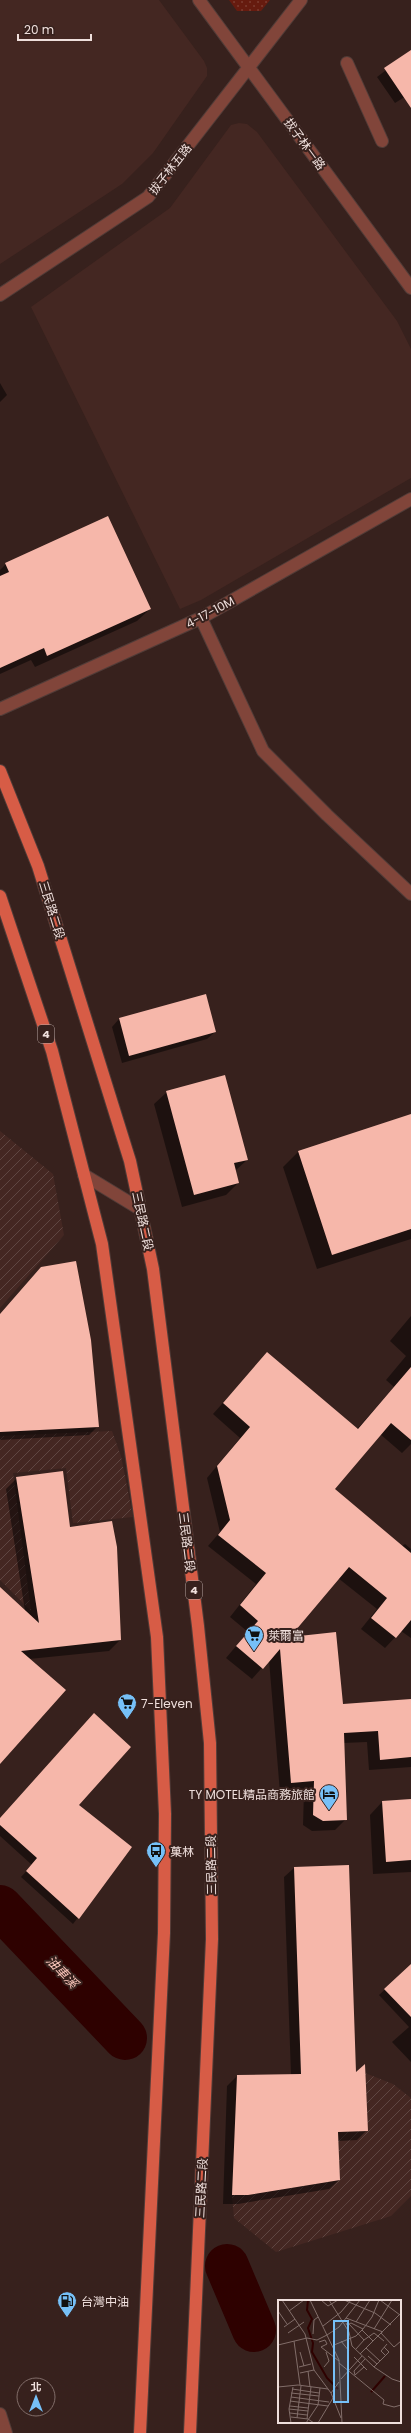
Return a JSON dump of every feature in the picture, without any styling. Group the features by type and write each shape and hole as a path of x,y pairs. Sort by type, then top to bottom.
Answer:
{"main road":[{"name":"三民路二段","path":"0,771 38,866 130,1161 155,1284 198,1626 210,1743 212,1939 190,2433"},
{"name":"4","path":"0,896 52,1051 102,1244 157,1637 165,1814 164,1933 140,2433"}],"street":[{"name":"拔子林一路","path":"199,0 411,288"},
{"name":"拔子林五路","path":"0,295 148,197 300,0"},
{"path":"347,63 382,141"},
{"name":"4-17-10M","path":"0,709 201,618 411,499"},
{"path":"201,618 263,751 327,815 411,894"},
{"path":"84,1175 140,1209"},
{"path":"0,2414 6,2433"}],"shaded area":[{"path":"0,0 159,0 204,61 207,68 207,76 153,153 122,184 0,264"},
{"path":"229,0 270,0 261,11 237,11"},
{"path":"239,123 247,124 257,132 397,321 411,349 411,478 201,600 180,609 31,307 170,208 231,125"},
{"path":"0,1131 53,1174 64,1235 0,1308"},
{"path":"112,1431 121,1456 133,1517 73,1523 66,1468 13,1473 31,1611 0,1580 0,1436"},
{"path":"365,2073 393,2084 411,2098 411,2196 391,2216 276,2252 234,2218 232,2195 340,2180 338,2132"}],"building":[{"path":"411,50 411,108 384,68"},
{"path":"108,516 151,609 47,656 44,648 0,668 0,576 9,572 5,563"},
{"path":"206,994 216,1032 129,1056 119,1018"},
{"path":"225,1075 248,1160 234,1163 239,1183 194,1195 166,1091"},
{"path":"411,1114 411,1229 332,1255 298,1151"},
{"path":"76,1261 91,1340 99,1427 0,1432 0,1314 41,1267"},
{"path":"267,1352 358,1429 411,1367 411,1440 391,1423 335,1489 411,1553 411,1620 396,1638 371,1618 387,1598 349,1567 290,1637 336,1632 343,1704 411,1699 411,1757 380,1760 378,1731 344,1733 347,1820 323,1821 313,1815 314,1781 291,1783 280,1649 263,1669 236,1646 258,1621 240,1605 266,1573 218,1535 230,1520 217,1466 250,1427 223,1403"},
{"path":"63,1471 70,1527 112,1521 117,1547 121,1640 21,1651 66,1690 0,1764 0,1587 39,1623 16,1477"},
{"path":"94,1713 131,1747 79,1805 132,1847 79,1919 26,1871 37,1858 0,1825 0,1818"},
{"path":"411,1799 411,1860 386,1862 382,1801"},
{"path":"349,1865 356,2072 365,2064 368,2131 338,2132 340,2180 248,2195 232,2195 237,2075 301,2074 294,1867"},
{"path":"411,1964 411,2017 384,1989"}],"waterway":[{"name":"油車溪","path":"0,1907 125,2038"},
{"path":"227,2266 254,2330"}],"place":[{"name":"萊爾富","path":"254,1652"},
{"name":"7-Eleven","path":"127,1720"},
{"name":"TY MOTEL精品商務旅館","path":"329,1811"},
{"name":"菓林","path":"156,1868"},
{"name":"台灣中油","path":"67,2318"}]}
